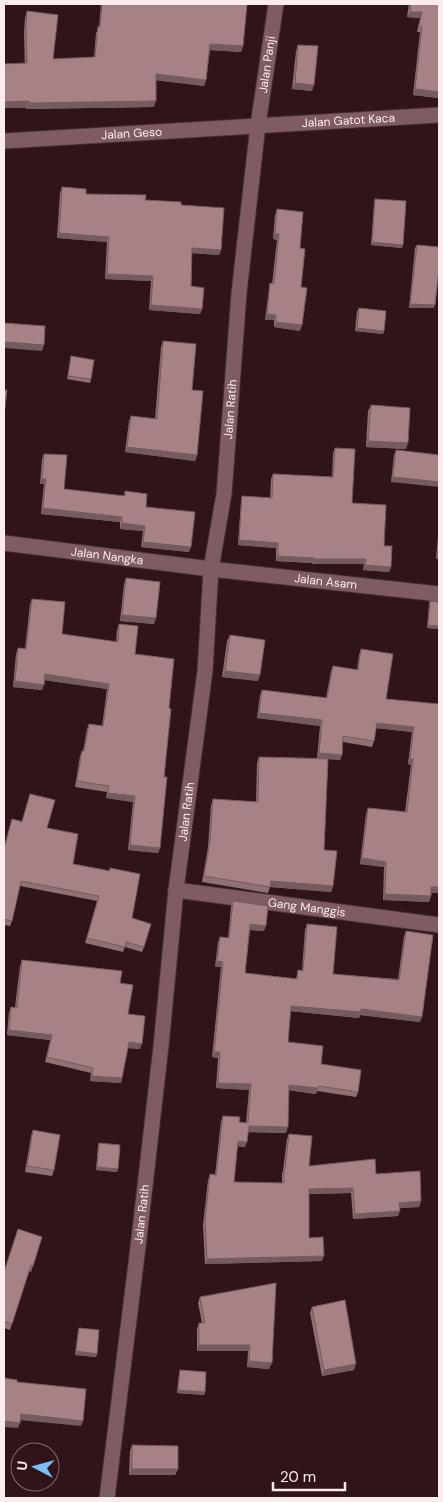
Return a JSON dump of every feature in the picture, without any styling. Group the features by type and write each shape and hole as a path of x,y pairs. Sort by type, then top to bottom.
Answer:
{"street":[{"name":"Jalan Panji","path":"258,125 276,4"},
{"name":"Jalan Gatot Kaca","path":"258,125 439,115"},
{"name":"Jalan Geso","path":"4,140 258,125"},
{"name":"Jalan Ratih","path":"107,1498 143,1209 176,890 204,671 211,569 224,494 239,293 258,125"},
{"name":"Jalan Nangka","path":"4,542 211,569"},
{"name":"Jalan Asam","path":"211,569 439,594"},
{"name":"Gang Manggis","path":"176,890 439,925"}],"building":[{"path":"102,4 247,4 243,46 210,44 206,80 156,74 156,101 4,102 4,64 27,63 27,11 58,15 53,59 95,57"},
{"path":"411,4 439,4 439,92 415,89 422,27 419,26 422,12 410,12"},
{"path":"298,45 318,46 314,85 295,83"},
{"path":"62,187 86,189 86,194 146,195 145,200 181,202 181,205 224,208 221,250 192,248 191,286 204,288 202,309 151,305 153,276 107,274 109,237 59,233"},
{"path":"375,199 406,201 403,245 372,242"},
{"path":"277,209 303,212 300,248 305,249 301,287 307,288 302,325 276,322 276,315 267,314 270,283 274,284 279,234 275,234"},
{"path":"417,245 439,247 435,305 410,304"},
{"path":"359,308 386,311 384,331 357,328"},
{"path":"4,323 45,326 44,345 4,342"},
{"path":"163,341 196,344 192,390 203,391 197,455 127,447 131,416 157,419"},
{"path":"71,356 94,360 91,379 68,376"},
{"path":"4,390 7,390 4,415"},
{"path":"371,405 410,408 408,443 368,441"},
{"path":"335,448 355,449 352,503 386,505 384,546 392,546 391,567 365,565 366,559 314,559 278,556 278,543 239,540 242,496 272,498 273,474 333,477"},
{"path":"396,450 439,455 439,482 393,477"},
{"path":"44,454 67,455 64,489 125,496 125,491 147,494 146,507 195,512 191,547 143,542 145,526 122,523 122,517 43,508 46,479 42,479"},
{"path":"126,578 160,582 156,618 122,615"},
{"path":"32,599 65,602 62,634 118,642 119,624 138,626 135,654 174,659 164,777 167,777 160,848 130,845 135,796 108,793 109,786 77,781 89,724 103,726 109,684 45,674 44,685 15,681 18,648 26,649"},
{"path":"430,601 439,602 439,626 428,625"},
{"path":"230,635 265,640 260,675 225,671"},
{"path":"361,649 393,654 386,699 439,704 439,887 431,887 431,896 385,894 386,862 362,858 368,808 407,812 413,759 410,759 414,727 377,723 374,741 343,736 342,755 319,753 322,720 259,713 262,690 327,698 333,666 358,670"},
{"path":"259,757 328,759 324,850 337,851 333,886 271,881 270,887 204,876 210,841 213,799 258,802"},
{"path":"30,794 55,800 47,828 78,834 73,864 110,871 110,868 140,874 132,918 151,924 144,947 126,942 125,947 87,938 99,896 21,881 12,921 4,919 4,849 12,819 22,822"},
{"path":"233,901 268,906 266,926 250,924 245,973 297,979 298,970 303,971 307,924 337,927 333,974 399,980 406,931 433,935 422,1017 361,1009 361,1012 291,1006 288,1042 323,1046 321,1064 361,1070 358,1092 319,1086 318,1088 289,1085 288,1127 249,1126 247,1142 238,1141 234,1182 284,1183 289,1134 312,1136 309,1166 375,1159 376,1174 420,1171 421,1201 399,1203 400,1211 355,1214 353,1188 309,1189 309,1238 323,1237 324,1256 207,1259 205,1220 210,1174 216,1175 223,1116 240,1117 239,1122 248,1123 251,1084 218,1083 220,1052 214,1052 223,962 217,961 220,937 229,938"},
{"path":"22,960 122,971 120,983 133,985 128,1014 145,1016 142,1044 129,1042 122,1078 92,1076 93,1068 47,1057 52,1035 9,1030 11,1007 17,1008"},
{"path":"33,1130 60,1135 54,1170 27,1166"},
{"path":"99,1143 120,1145 118,1169 97,1167"},
{"path":"18,1229 42,1237 12,1324 4,1321 4,1272"},
{"path":"276,1283 272,1363 249,1361 250,1345 199,1345 199,1323 205,1323 200,1297"},
{"path":"345,1300 356,1364 324,1370 312,1307"},
{"path":"79,1328 99,1330 97,1354 76,1351"},
{"path":"180,1370 206,1372 205,1392 178,1390"},
{"path":"4,1378 17,1380 17,1382 86,1389 83,1421 21,1414 20,1423 4,1421"},
{"path":"132,1445 178,1446 178,1469 132,1469"}]}
